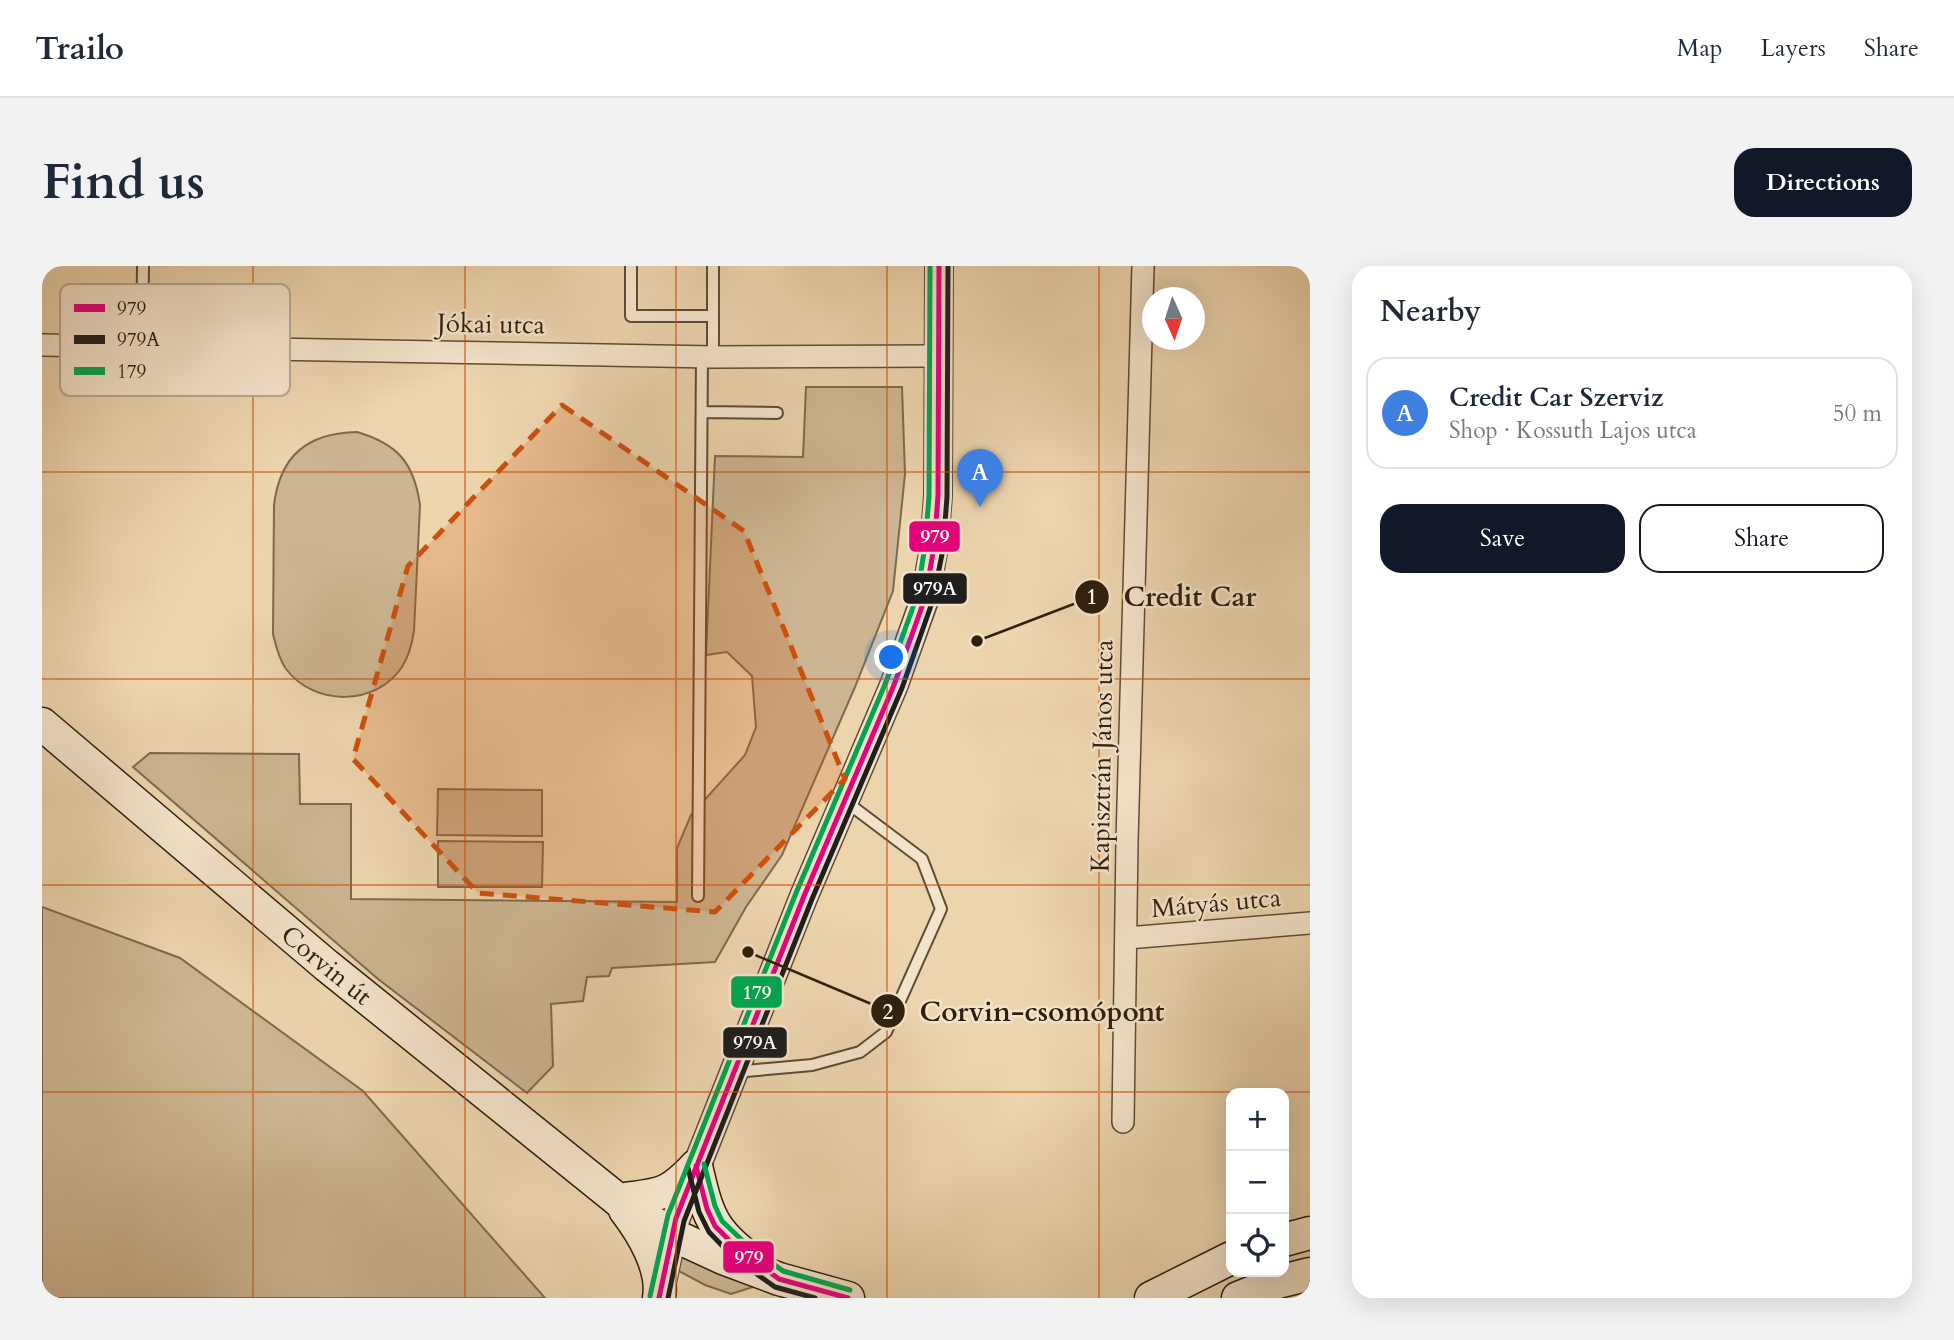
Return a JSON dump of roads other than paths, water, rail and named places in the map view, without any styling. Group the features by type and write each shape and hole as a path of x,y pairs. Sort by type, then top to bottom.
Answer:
{"main road":[{"name":"Corvin út","path":"42,724 326,965 618,1200"},
{"path":"618,1200 667,1192 678,1185 696,1166"},
{"path":"696,1166 707,1209 715,1226 739,1250 779,1279"},
{"path":"618,1200 671,1234 723,1258 829,1297"},
{"path":"618,1200 645,1239 660,1293"},
{"path":"1289,1239 1310,1233"},
{"path":"1150,1298 1226,1260"},
{"path":"1238,1298 1278,1282 1310,1274"}],"street":[{"path":"660,1293 671,1234 696,1166 804,896 906,655 925,598 934,547 938,496 939,266"},
{"name":"Kapisztrán János utca","path":"1123,1122 1127,841 1143,266"},
{"name":"Jókai utca","path":"42,345 60,345"},
{"name":"Jókai utca","path":"290,349 707,356 938,356"},
{"name":"Mátyás utca","path":"1127,938 1310,923"}],"lane":[{"path":"143,266 143,284"},
{"path":"631,266 631,316 713,316"},
{"path":"698,896 702,412 713,316 713,266"},
{"path":"702,412 777,413"},
{"path":"735,1072 812,1065 860,1052 869,1046 886,1032 941,909 922,859 845,801"}],"place":[{"name":"Credit Car Szerviz","path":"980,507"},
{"name":"Credit Car","path":"977,641"},
{"name":"Corvin-csomópont","path":"748,952"}]}
